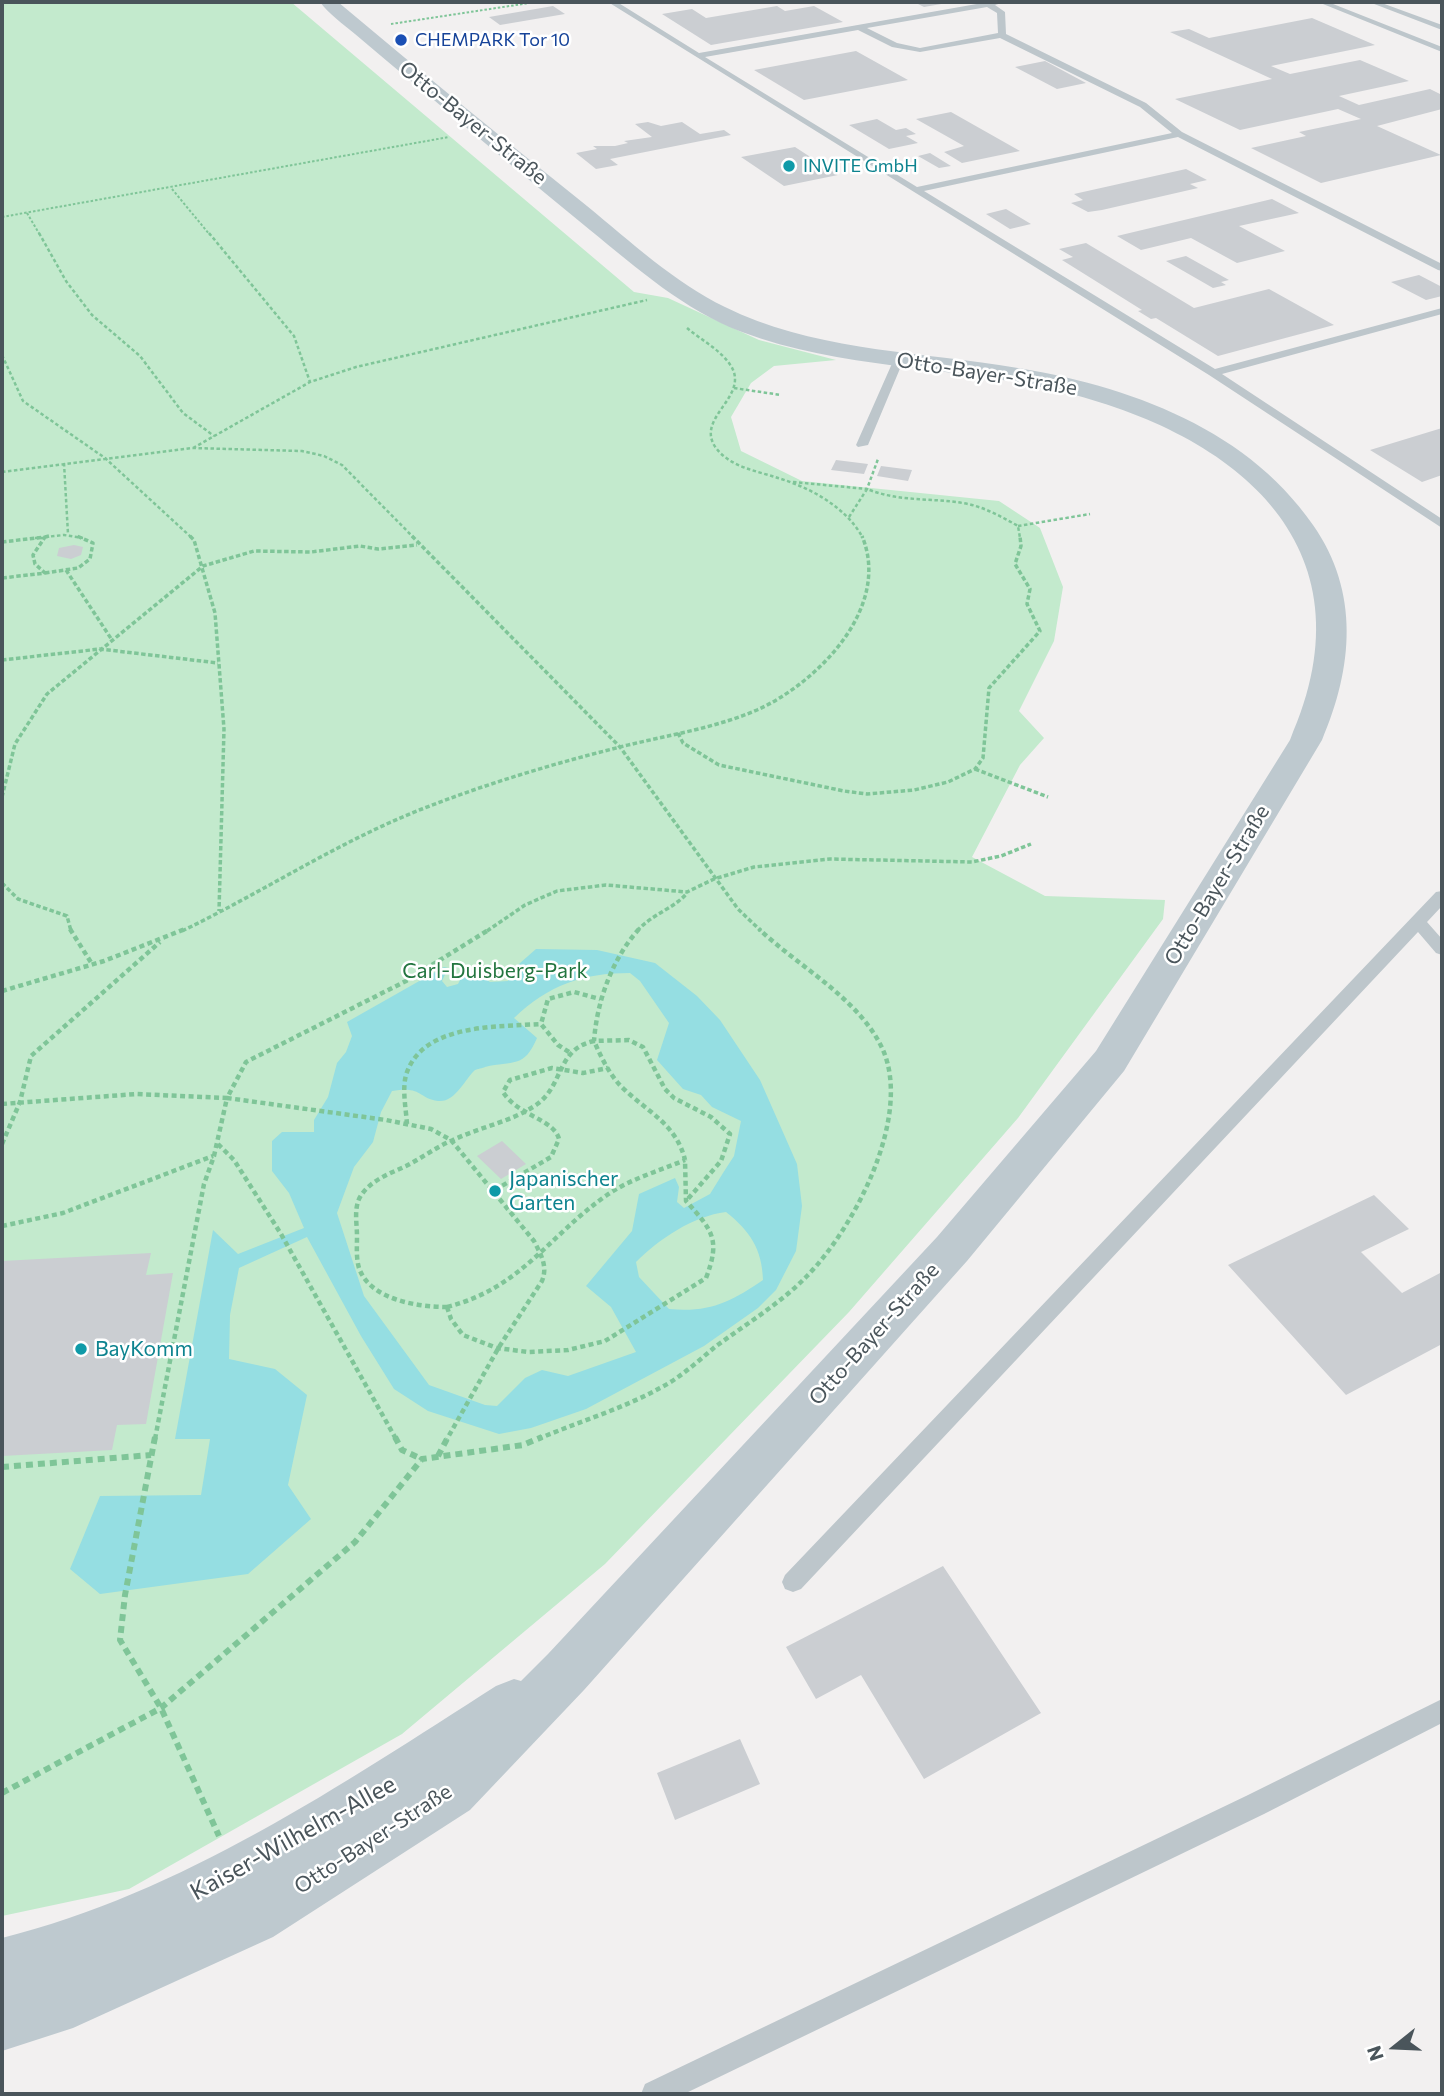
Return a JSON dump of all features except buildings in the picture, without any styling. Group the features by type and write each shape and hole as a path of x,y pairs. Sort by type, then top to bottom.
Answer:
{"street":[{"name":"Otto-Bayer-Straße","path":"2,2022 52,2007 253,1917 452,1791 566,1672 952,1249 1110,1061 1306,740 1328,686 1334,633 1326,581 1297,519 1284,501 1250,469 1185,428 1110,398 1027,377 840,351 785,338 736,321 697,302 565,199 328,2"},
{"name":"Kaiser-Wilhelm-Allee","path":"2,1966 43,1957 166,1908 237,1873 374,1795 566,1672"}],"lane":[{"path":"612,2 1213,373 1442,524"},
{"path":"698,56 1001,2"},
{"path":"1322,2 1442,50"},
{"path":"1373,2 1442,28"},
{"path":"988,4 1001,12 1004,32 1001,35"},
{"path":"859,27 908,49 920,50 1001,35 1143,105 1179,134 1442,268"},
{"path":"918,190 1179,134"},
{"path":"1213,373 1442,311"},
{"path":"862,445 899,359"},
{"path":"793,1583 1442,896"},
{"path":"1418,922 1442,949"},
{"path":"655,2094 1255,1805 1442,1711"}],"path":[{"path":"360,29 536,2"},
{"path":"2,217 458,135"},
{"path":"172,188 294,336 301,347 304,373 310,382"},
{"path":"27,213 66,281 92,316 140,356 183,412 214,436"},
{"path":"192,448 310,382 356,367 651,299 643,291"},
{"path":"2,991 93,964 163,939 219,912 323,853 419,810 620,747 721,723 775,701 804,681 839,642 866,596 870,562 865,544 849,517 834,506 791,482 735,463 724,456 712,442 710,427 734,388 735,373 731,366 683,325"},
{"path":"2,355 23,401 105,458 194,540 215,613 224,729 219,912"},
{"path":"734,388 781,395"},
{"path":"2,472 192,448 290,450 324,456 348,471 620,747 714,879 755,927 857,1011 873,1031 884,1053 892,1087 892,1105 881,1148 856,1208 828,1251 807,1276 778,1301 661,1388 523,1445 422,1459 402,1450 281,1234 233,1160 217,1144"},
{"path":"849,517 867,489 882,448"},
{"path":"64,463 68,534"},
{"path":"791,482 867,489 889,498 968,504 995,513 1018,526 1090,514"},
{"path":"678,733 683,743 719,765 867,794 915,790 948,782 975,769 983,758 989,688 1040,631 1027,604 1030,589 1015,564 1021,546 1018,526"},
{"path":"2,542 68,534 83,537 93,543 94,553 90,561 77,569 2,578"},
{"path":"45,573 34,564 32,556 35,547 46,537"},
{"path":"2,797 15,744 47,694 203,566 254,551 311,552 347,547 377,549 418,545"},
{"path":"66,570 112,640"},
{"path":"2,660 100,649 218,663"},
{"path":"975,769 1048,797"},
{"path":"447,1307 451,1319 463,1335 498,1348 528,1352 583,1349 605,1340 706,1278 713,1260 711,1229 686,1201 683,1146 671,1127 625,1090 608,1068 594,1041 600,999 628,945 644,923 687,892 714,879 754,867 831,859 972,862 1001,856 1031,844"},
{"path":"2,883 14,899 56,909 67,916 69,927 93,964"},
{"path":"237,1873 160,1708 120,1640 125,1595 150,1455 204,1184 214,1156 227,1098 246,1062 407,981 540,897 591,885 687,892"},
{"path":"2,1144 20,1102 32,1056 163,939"},
{"path":"541,1024 548,999 580,990 600,999"},
{"path":"407,1124 407,1071 426,1046 440,1038 457,1034 541,1024"},
{"path":"541,1024 558,1045 569,1052"},
{"path":"685,1160 608,1194 504,1285 464,1304 430,1307 399,1300 369,1282 361,1273 357,1256 356,1211 367,1189 384,1175 452,1140 538,1104 552,1092 569,1052 585,1041 629,1040 643,1047 665,1088 674,1098 711,1117 730,1134 731,1144 721,1160 686,1201"},
{"path":"495,1190 551,1157 557,1148 559,1135 551,1124 522,1112 510,1103 503,1092 510,1080 540,1070 561,1069 583,1073 608,1068"},
{"path":"2,1104 137,1094 227,1098 386,1120 431,1129 452,1140 519,1219 541,1255 545,1269 540,1285 498,1348 438,1456"},
{"path":"2,1226 63,1213 214,1156"},
{"path":"2,1467 150,1455"},
{"path":"2,1793 160,1708 355,1542 422,1459"}],"green space":[{"name":"Carl-Duisberg-Park","path":"2,2 291,2 634,292 668,298 759,340 836,360 774,366 751,383 731,417 741,451 802,481 999,501 1040,528 1063,587 1054,641 1019,711 1044,738 1020,765 972,857 1045,896 1165,900 1163,919 1018,1118 849,1312 605,1564 402,1734 129,1889 2,1916"}],"water":[{"path":"536,949 597,950 655,963 697,996 720,1020 760,1080 797,1164 802,1206 796,1251 776,1290 758,1308 704,1346 586,1409 531,1428 499,1434 428,1411 394,1389 361,1336 307,1237 239,1268 230,1315 229,1359 275,1369 307,1395 288,1485 311,1519 248,1574 100,1594 70,1569 100,1496 201,1495 210,1439 175,1439 213,1230 238,1254 304,1228 289,1193 272,1171 272,1141 282,1132 314,1132 314,1120 328,1097 337,1063 346,1052 352,1036 347,1022 444,967 448,968 442,981 447,987 458,984 465,970 473,970 490,982 508,981 511,971","holes":["630,973 640,981 669,1023 657,1060 683,1089 701,1095 712,1107 741,1121 734,1156 710,1194 684,1208 677,1202 679,1187 675,1178 639,1194 632,1231 586,1286 611,1307 636,1352 568,1376 542,1370 525,1378 497,1406 485,1405 429,1385 364,1296 337,1213 354,1167 373,1142 381,1112 392,1091 415,1091 444,1101 459,1090 475,1070 517,1062 527,1055 537,1038 514,1018 540,997 581,979","726,1212 742,1226 753,1242 760,1259 763,1280 719,1304 696,1309 669,1309 639,1277 636,1262 677,1230 701,1218"]}],"place":[{"name":"CHEMPARK Tor 10","path":"401,40"},
{"name":"INVITE GmbH","path":"789,166"},
{"name":"Japanischer Garten","path":"495,1191"},
{"name":"BayKomm","path":"81,1349"}]}
